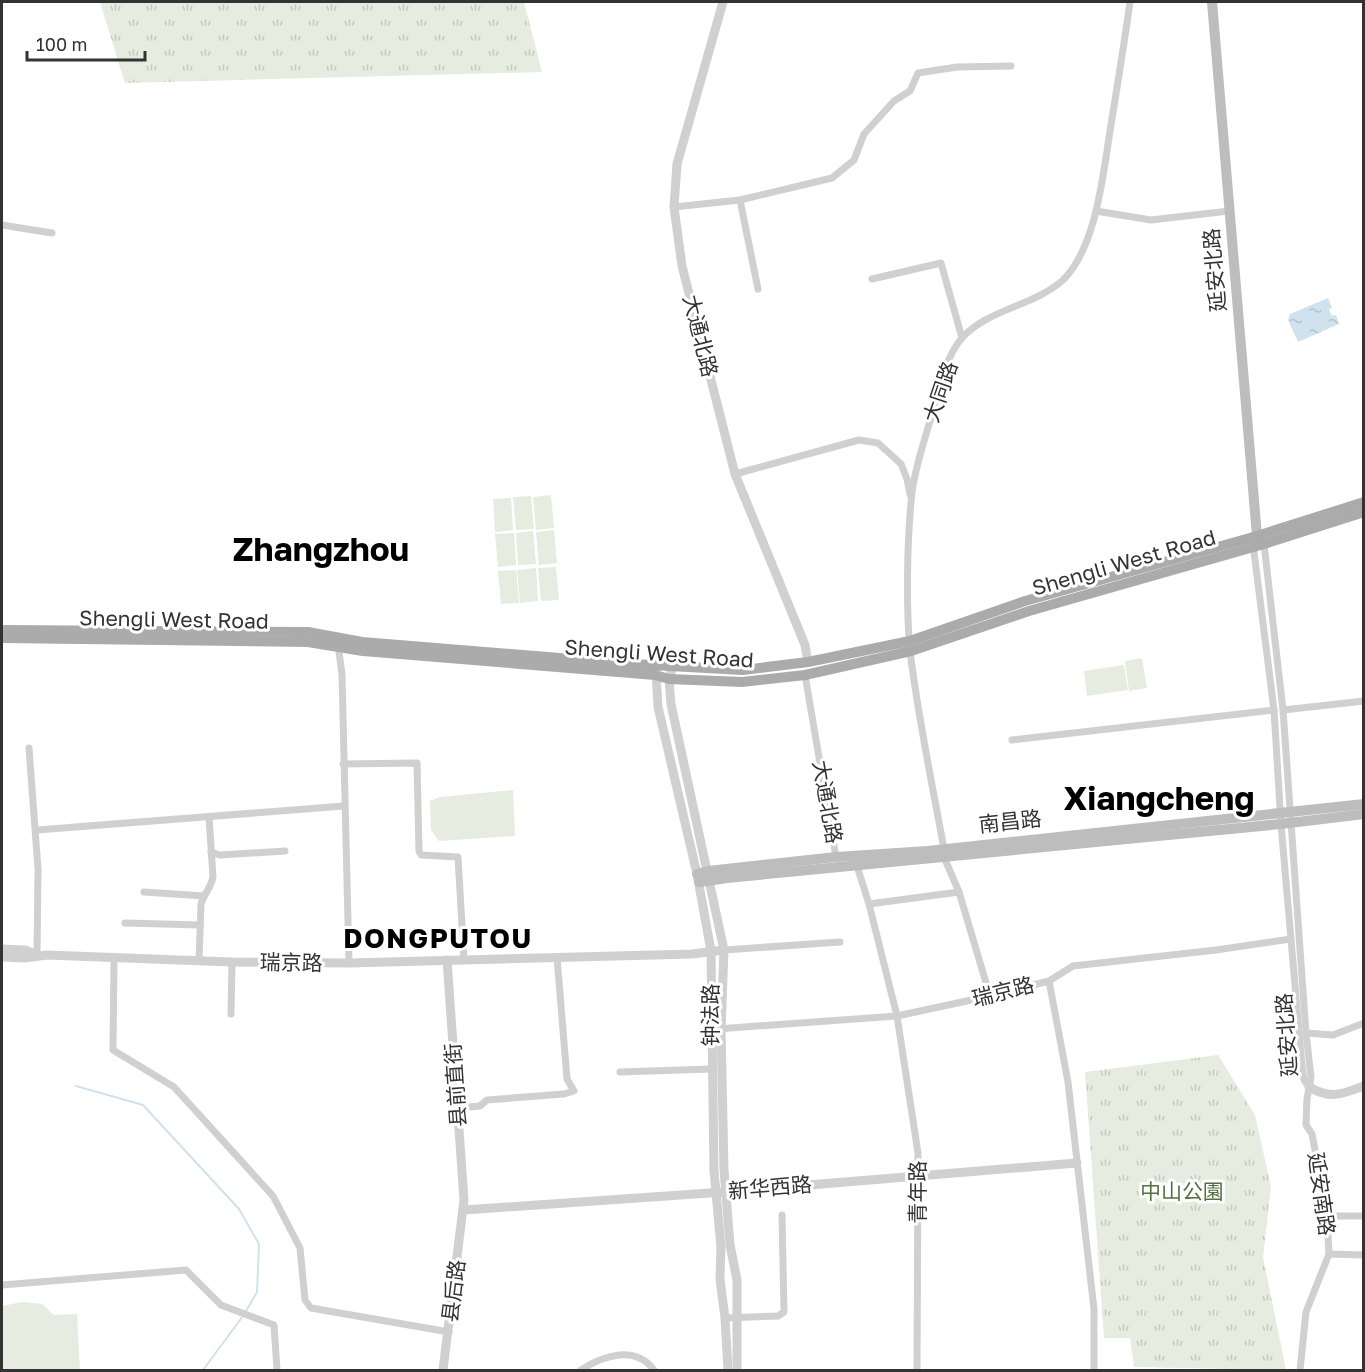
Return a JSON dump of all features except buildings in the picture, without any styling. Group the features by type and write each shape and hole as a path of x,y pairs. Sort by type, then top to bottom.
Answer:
{"main road":[{"name":"延安北路","path":"1212,2 1258,542"},
{"name":"Shengli West Road","path":"1258,542 1364,502"},
{"name":"Shengli West Road","path":"2,638 337,643 656,670 669,679 742,682 805,675 1364,512"},
{"path":"2,630 308,632 337,643"},
{"path":"656,670 673,666 743,670 910,646"},
{"name":"南昌路","path":"1286,818 1364,804"},
{"name":"南昌路","path":"704,877 857,866 944,853 1286,818 1364,814"},
{"name":"南昌路","path":"704,877 836,857 944,853"}],"street":[{"name":"大通北路","path":"723,2 677,165 674,207 682,266 735,474 805,645 808,662"},
{"name":"大同路","path":"990,996 959,892 944,853 919,717 910,646 911,499 945,368 962,338 984,321 1036,297 1062,280 1079,260 1096,211 1124,52 1130,2"},
{"path":"674,207 740,200 832,178 855,160 864,134 894,101 910,91 918,73 957,67 1011,66"},
{"path":"740,200 758,289"},
{"path":"1096,211 1150,220 1229,211"},
{"path":"2,225 52,233"},
{"path":"872,279 941,263 962,338"},
{"path":"735,474 859,440 878,442 900,464 908,478 911,499"},
{"name":"延安北路","path":"1258,542 1311,1077 1309,1088"},
{"name":"延安北路","path":"1258,542 1283,710 1291,939 1302,1066 1304,1080 1309,1088"},
{"path":"337,643 342,674 349,963"},
{"name":"钟法路","path":"673,666 669,679 671,704 704,877 711,951 716,1029 720,1280 728,1371"},
{"name":"钟法路","path":"656,670 658,707 724,950 711,1069 714,1172 737,1280 737,1371"},
{"name":"大通北路","path":"805,675 836,857"},
{"path":"1283,710 1364,701"},
{"path":"1012,740 1274,710"},
{"path":"29,748 37,830 37,955"},
{"path":"343,764 417,763 419,851 421,855 458,857 464,960"},
{"path":"37,830 344,806"},
{"path":"199,960 201,904 211,887 213,878 209,817"},
{"path":"211,852 220,855 285,851"},
{"name":"青年路","path":"857,866 869,904 897,1016 918,1153 916,1371"},
{"path":"144,892 204,896"},
{"path":"869,904 959,892"},
{"path":"125,923 200,926"},
{"name":"瑞京路","path":"716,1029 897,1016 1049,981 1072,966 1291,939"},
{"path":"724,950 840,942"},
{"path":"2,950 25,950 37,955"},
{"name":"瑞京路","path":"37,955 232,962 349,963 692,954 724,950"},
{"path":"2,957 24,958 37,955"},
{"path":"457,1108 480,1106 487,1100 564,1094 574,1091 567,1079 557,957"},
{"path":"114,958 113,1050 174,1087 273,1196 300,1248 305,1300 311,1308 449,1332"},
{"name":"县前直街","path":"447,960 464,1210"},
{"path":"231,1014 232,962"},
{"path":"1049,981 1068,1082 1094,1309 1094,1371"},
{"path":"1306,1033 1334,1035 1364,1023"},
{"path":"620,1072 711,1069"},
{"path":"1309,1088 1327,1095 1338,1095 1364,1086"},
{"name":"延安南路","path":"1300,1371 1305,1312 1329,1254 1327,1216 1312,1134 1306,1125 1309,1088"},
{"name":"新华西路","path":"464,1210 1077,1163"},
{"name":"县后路","path":"443,1371 464,1210"},
{"path":"725,1318 778,1316 784,1312 782,1215"},
{"path":"1327,1216 1364,1216"},
{"path":"1329,1254 1364,1255"},
{"path":"2,1285 186,1270 222,1305 274,1325 277,1371"},
{"path":"581,1371 590,1364 624,1353 646,1360 654,1371"}],"green space":[{"path":"100,2 524,2 542,72 125,83"},
{"path":"551,495 554,528 536,530 533,497"},
{"path":"531,496 534,529 516,530 513,497"},
{"path":"511,498 513,530 495,532 493,499"},
{"path":"554,530 557,563 539,565 536,532"},
{"path":"533,531 536,564 518,565 516,533"},
{"path":"514,533 516,565 498,567 495,534"},
{"path":"556,567 559,600 541,601 538,568"},
{"path":"536,568 538,601 520,603 517,570"},
{"path":"516,570 519,603 501,604 498,571"},
{"path":"1142,658 1147,688 1129,691 1125,661"},
{"path":"1124,665 1128,690 1087,696 1084,671"},
{"path":"513,790 515,836 439,841 431,830 430,801 440,797"},
{"name":"中山公園","path":"1218,1055 1255,1115 1271,1187 1263,1257 1286,1370 1134,1367 1130,1338 1104,1338 1085,1072"},
{"path":"22,1302 42,1304 54,1315 77,1314 80,1370 2,1370 2,1306"}],"water":[{"path":"1328,298 1332,308 1329,309 1332,316 1336,315 1339,324 1298,342 1288,320 1290,314"}],"waterway":[{"path":"76,1086 143,1105 239,1209 259,1244 257,1292 246,1311"},
{"path":"203,1370 243,1316"}],"district":[{"name":"Zhangzhou","path":"321,549"},
{"name":"Xiangcheng","path":"1159,798"},
{"name":"DONGPUTOU","path":"438,939"}]}
